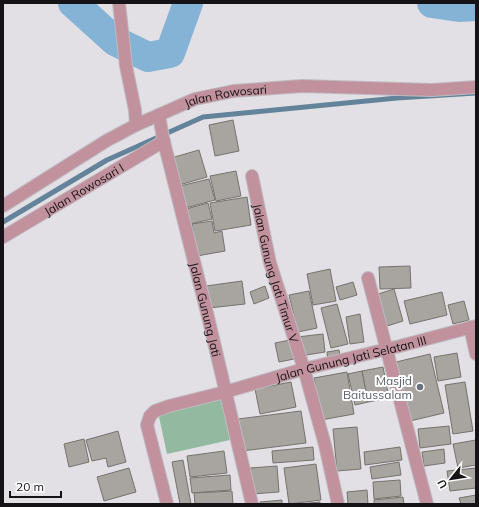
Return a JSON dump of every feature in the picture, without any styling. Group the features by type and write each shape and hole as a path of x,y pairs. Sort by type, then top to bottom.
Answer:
{"street":[{"path":"119,3 126,66 135,110 136,125"},
{"name":"Jalan Rowosari","path":"3,206 106,141 136,125 195,99 234,92 288,86 432,90 476,87"},
{"name":"Jalan Gunung Jati","path":"159,115 163,137 252,504"},
{"name":"Jalan Rowosari I","path":"3,237 163,137"},
{"name":"Jalan Gunung Jati Timur V","path":"252,176 270,263 304,369 325,445 338,504"},
{"path":"368,278 427,504"},
{"path":"473,326 476,354"},
{"name":"Jalan Gunung Jati Selatan III","path":"167,504 147,425 150,416 155,411 304,369 473,326"}],"green space":[{"path":"221,398 230,440 167,454 158,412"}],"building":[{"path":"233,120 239,151 215,156 209,125"},
{"path":"199,150 207,177 179,185 171,158"},
{"path":"236,171 241,196 216,201 210,176"},
{"path":"209,179 215,200 185,208 180,186"},
{"path":"247,197 251,225 215,231 210,203"},
{"path":"208,203 212,219 190,224 186,209"},
{"path":"212,221 214,233 222,231 225,251 197,256 192,224"},
{"path":"410,266 411,288 380,289 379,267"},
{"path":"330,269 336,301 313,305 307,274"},
{"path":"242,281 245,304 209,308 206,286"},
{"path":"353,282 357,295 340,300 336,287"},
{"path":"265,286 269,298 254,304 250,292"},
{"path":"394,289 403,321 384,327 375,295"},
{"path":"309,291 317,328 298,332 289,295"},
{"path":"442,292 447,315 410,324 404,301"},
{"path":"464,301 469,320 453,324 448,305"},
{"path":"337,304 348,344 331,348 321,308"},
{"path":"360,314 364,342 350,344 346,317"},
{"path":"323,334 325,352 300,356 297,337"},
{"path":"290,340 294,359 279,362 275,343"},
{"path":"339,350 341,359 328,360 327,352"},
{"path":"457,353 461,377 438,381 434,357"},
{"name":"Masjid Baitussalam","path":"430,354 444,413 410,421 396,362"},
{"path":"383,367 389,398 368,402 362,371"},
{"path":"362,371 368,402 355,405 348,374"},
{"path":"347,372 354,414 321,420 314,378"},
{"path":"291,382 296,407 260,414 255,389"},
{"path":"465,382 473,431 453,434 445,385"},
{"path":"301,411 306,443 242,451 238,419"},
{"path":"449,426 451,444 420,448 418,429"},
{"path":"357,427 361,469 337,471 333,429"},
{"path":"118,431 126,462 108,467 106,458 92,461 86,440"},
{"path":"84,439 89,462 69,467 64,444"},
{"path":"476,440 476,465 458,468 453,444"},
{"path":"313,447 314,460 273,463 272,451"},
{"path":"400,447 402,460 365,465 364,452"},
{"path":"444,449 445,463 424,466 422,452"},
{"path":"224,451 227,473 190,477 187,456"},
{"path":"183,460 191,504 180,504 172,462"},
{"path":"399,462 401,475 372,479 370,467"},
{"path":"316,464 321,500 289,504 284,468"},
{"path":"277,466 279,492 252,494 250,468"},
{"path":"129,468 136,492 104,501 97,477"},
{"path":"476,468 476,488 450,491 447,471"},
{"path":"230,475 231,490 192,493 190,478"},
{"path":"400,480 401,496 374,499 373,482"},
{"path":"367,490 368,504 348,504 347,492"},
{"path":"232,491 233,504 195,504 194,493"},
{"path":"476,495 476,504 461,504 459,498"},
{"path":"403,497 404,504 374,504 374,500"},
{"path":"282,500 282,504 260,504 260,502"},
{"path":"320,502 320,504 298,504"}],"waterway":[{"path":"73,3 115,41 148,57 170,53 188,3"},
{"path":"432,3 459,7 476,6"},
{"path":"3,222 107,160 203,117 397,98 476,93"}],"place":[{"name":"Masjid Baitussalam","path":"420,387"}]}
